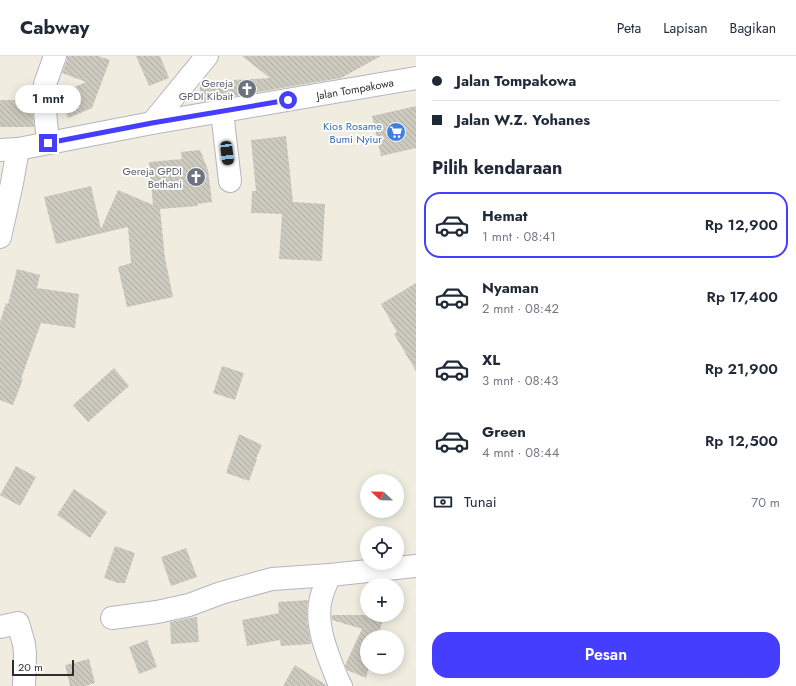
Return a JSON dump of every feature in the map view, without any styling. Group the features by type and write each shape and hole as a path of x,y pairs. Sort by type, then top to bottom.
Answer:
{"street":[{"path":"48,143 45,91 47,78 55,56"},
{"path":"152,123 208,56"},
{"name":"Jalan Tompakowa","path":"9,150 152,123 416,78"},
{"path":"222,112 230,181"},
{"path":"0,237 12,183 9,150"},
{"path":"112,618 157,612 189,605 221,593 272,579 330,575 416,566"},
{"path":"330,575 321,599 319,619 323,642 341,686"},
{"path":"0,626 18,623 24,644 25,654 24,686"}],"building":[{"path":"67,56 98,56 110,60 92,108 68,118 58,94 86,82 62,73"},
{"path":"136,56 160,56 169,78 149,86"},
{"path":"242,56 381,56 341,78 200,102 200,85 234,83 234,80 270,78"},
{"path":"0,100 32,100 34,127 0,127"},
{"name":"Kios Rosame Bumi Nyiur","path":"416,106 416,148 381,156 372,116"},
{"path":"286,136 293,202 325,204 322,261 279,259 282,214 251,213 252,191 256,191 251,140"},
{"path":"200,150 208,170 212,202 197,204 198,206 160,209 165,258 173,297 127,307 118,267 131,263 128,227 56,244 44,197 91,186 101,229 118,190 153,205 149,162 182,159 181,152"},
{"path":"17,269 40,275 37,288 79,294 75,328 41,323 13,405 0,400 0,322 6,303 8,304"},
{"path":"416,283 416,371 394,334 397,332 381,304"},
{"path":"222,366 244,373 235,400 213,393"},
{"path":"114,368 129,386 88,422 73,405"},
{"path":"239,434 262,445 249,481 226,473"},
{"path":"16,466 36,477 20,506 0,495"},
{"path":"74,489 107,512 90,538 57,515"},
{"path":"115,546 135,553 125,583 118,583 104,578"},
{"path":"186,548 197,577 171,586 161,557"},
{"path":"308,600 307,621 311,644 281,646 280,640 247,646 242,620 279,613 278,602"},
{"path":"332,615 360,615 360,622 382,622 380,630 362,630 332,620"},
{"path":"197,617 199,642 171,644 170,622"},
{"path":"360,633 360,674 367,674 366,678 347,670 345,665"},
{"path":"147,640 157,667 139,674 129,647"},
{"path":"89,659 95,683 85,686 70,686 65,665"},
{"path":"295,665 326,685 327,686 283,686"}],"place":[{"name":"Gereja GPDI Kibait","path":"247,89"},
{"name":"Kios Rosame Bumi Nyiur","path":"396,132"},
{"name":"Gereja GPDI Bethani","path":"196,177"}],"route":[{"path":"48,143 152,123 288,100"}]}
